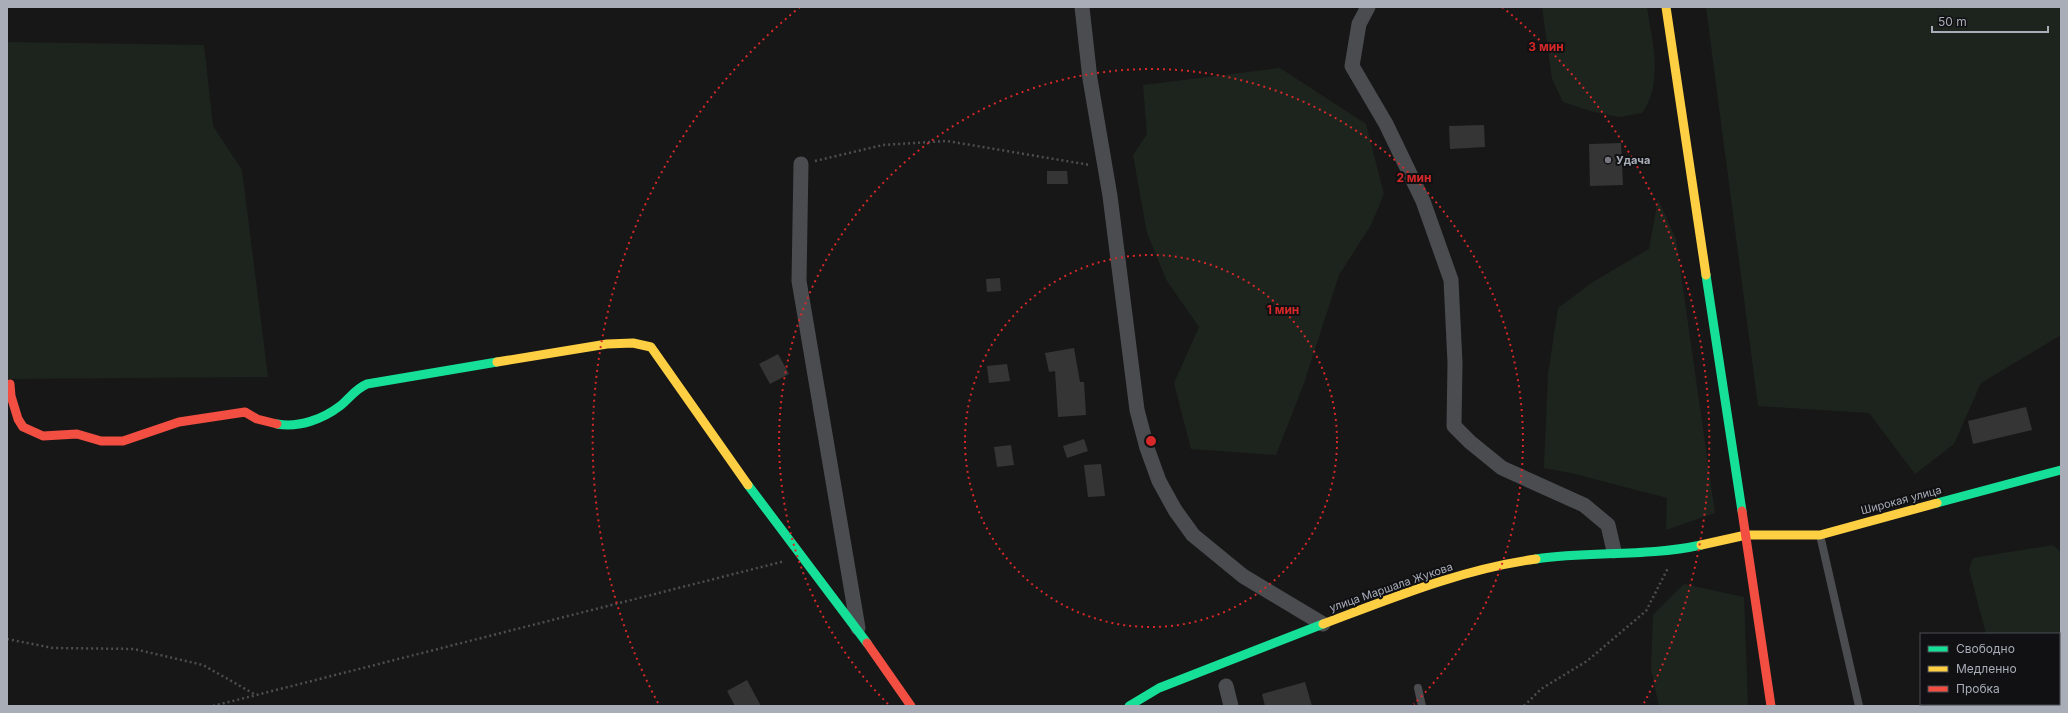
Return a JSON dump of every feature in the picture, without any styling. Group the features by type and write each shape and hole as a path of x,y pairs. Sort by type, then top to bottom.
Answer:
{"street":[{"path":"1082,7 1090,79 1106,168 1137,410 1147,448 1159,481 1175,510 1193,535 1243,576 1322,624"},
{"path":"1368,7 1359,24 1352,66 1386,124 1423,201 1451,280 1456,363 1454,426 1470,442 1502,468 1584,505 1608,525 1614,551"},
{"path":"1666,7 1771,706"},
{"path":"801,164 799,281 858,631"},
{"path":"10,384 18,419 23,426 32,432 43,436 77,434 112,442 123,441 160,427 179,422 245,412 252,417 274,425 294,425 328,414 362,387 388,380 607,344 633,343 651,347 744,479 858,631 911,706"},
{"name":"Широкая улица","path":"1746,535 1820,535 2061,470"},
{"name":"улица Маршала Жукова","path":"1129,706 1160,688 1322,624 1434,583 1513,562 1564,555 1614,551 1678,550 1746,535"},
{"path":"1226,686 1231,706"}],"lane":[{"path":"1820,535 1858,706"},
{"path":"1418,688 1422,706"}],"path":[{"path":"801,164 883,145 947,141 1106,168"},
{"path":"1524,706 1541,689 1587,661 1646,611 1678,550"},
{"path":"214,706 801,557"},
{"path":"7,639 53,648 134,650 203,665 256,695"}],"shaded area":[{"path":"1542,7 1647,7 1655,62 1655,75 1649,101 1642,113 1619,117 1590,111 1563,102 1552,79"},
{"path":"1706,7 2061,7 2061,335 1981,383 1954,444 1915,474 1869,413 1758,406"},
{"path":"7,42 204,45 213,126 242,170 268,377 7,379"},
{"path":"1280,68 1366,124 1384,194 1371,225 1339,275 1304,383 1276,455 1191,449 1174,383 1199,327 1167,281 1147,233 1133,155 1147,134 1143,85"},
{"path":"1658,199 1676,239 1715,513 1666,530 1667,498 1571,473 1544,468 1548,374 1558,308 1593,282 1649,249"},
{"path":"2053,545 2061,552 2061,688 2060,633 1986,633 1969,569 1973,558"},
{"path":"1684,584 1744,597 1748,706 1659,706 1651,669 1653,615"}],"building":[{"path":"1484,125 1485,147 1450,149 1449,126"},
{"path":"1621,143 1623,185 1590,186 1589,144"},
{"path":"1047,171 1067,171 1068,184 1047,184"},
{"path":"1000,278 1001,291 987,292 986,279"},
{"path":"1074,348 1080,382 1084,382 1086,415 1058,417 1055,371 1049,372 1045,353"},
{"path":"778,354 789,374 770,384 759,364"},
{"path":"1007,364 1010,381 989,383 987,366"},
{"path":"2026,407 2032,430 1973,444 1968,421"},
{"path":"1084,439 1088,451 1067,458 1063,446"},
{"path":"1011,445 1014,465 997,467 994,447"},
{"path":"1101,464 1105,496 1088,497 1084,465"},
{"path":"747,680 761,706 735,706 727,691"},
{"path":"1305,682 1312,706 1265,706 1262,694"}],"traffic: fast":[{"path":"1706,275 1742,511"},
{"path":"277,424 294,425 326,415 340,406 356,391 367,384 497,362"},
{"path":"1937,503 2061,470"},
{"path":"748,485 867,643"},
{"path":"1536,559 1577,555 1640,553 1681,549 1701,545"},
{"path":"1129,706 1159,688 1323,624"}],"traffic: slow":[{"path":"1666,7 1706,275"},
{"path":"497,362 607,344 633,343 651,347 748,485"},
{"path":"1701,545 1746,535 1820,535 1937,503"},
{"path":"1323,624 1454,577 1536,559"}],"traffic: jam":[{"path":"10,384 11,396 18,419 23,427 43,436 77,434 101,441 123,441 179,422 245,412 257,419 277,424"},
{"path":"1742,511 1771,706"},
{"path":"867,643 911,706"}],"place":[{"name":"Удача","path":"1608,160"}]}
